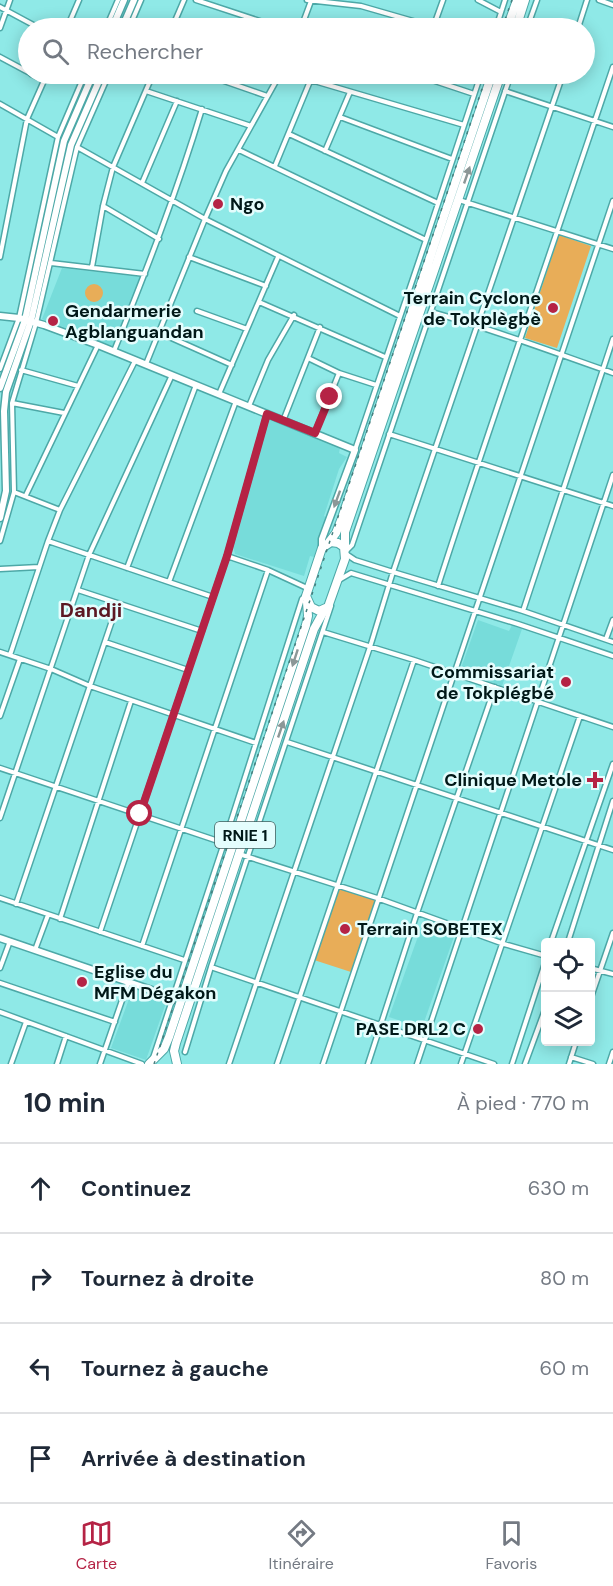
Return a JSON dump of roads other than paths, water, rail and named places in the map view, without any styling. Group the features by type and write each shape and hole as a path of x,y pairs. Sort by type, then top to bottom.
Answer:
{"highway":[{"path":"511,18 517,0"},
{"path":"519,18 525,0"},
{"name":"RNIE 1","path":"176,1064 174,1052 176,1043 316,623 331,600 338,580 346,552 345,532 455,198 489,84"},
{"name":"RNIE 1","path":"153,1060 164,1049 169,1037 234,846 306,625 307,595 326,545 338,529 497,84"},
{"path":"326,545 338,543 346,552"},
{"path":"307,595 314,609 325,609"},
{"name":"RNIE 1","path":"153,1060 167,1056 176,1064"}],"street":[{"path":"0,28 10,0"},
{"path":"72,18 80,0"},
{"path":"110,18 118,0"},
{"path":"116,18 124,0"},
{"path":"126,18 134,0"},
{"path":"133,18 141,0"},
{"path":"176,18 184,0"},
{"path":"196,0 251,18"},
{"path":"304,18 310,0 361,6 400,18"},
{"path":"437,18 443,0"},
{"path":"478,0 501,12"},
{"path":"499,18 505,0"},
{"path":"531,18 537,0"},
{"path":"581,18 587,0"},
{"path":"600,0 613,4"},
{"path":"0,7 20,18"},
{"path":"0,57 18,67"},
{"path":"438,586 478,461 521,342 613,67"},
{"path":"0,257 27,119 42,84"},
{"path":"0,369 28,321 64,141 83,84"},
{"path":"0,541 14,492 12,403 21,370 58,137 87,84"},
{"path":"0,518 6,491 4,411 6,392 28,321 71,145 98,84"},
{"path":"0,388 51,263 77,147 105,84"},
{"path":"92,267 102,206 113,167 149,84"},
{"path":"233,84 267,96"},
{"path":"145,365 226,171 274,84"},
{"path":"275,166 309,84"},
{"path":"323,84 464,125"},
{"path":"445,84 474,94"},
{"path":"326,545 322,539 355,450 478,84"},
{"path":"507,84 351,548 346,552 355,560 522,611 613,642"},
{"path":"229,1064 370,647 393,572 560,84"},
{"path":"146,91 251,126"},
{"path":"505,91 613,127"},
{"path":"325,151 350,93"},
{"path":"142,183 177,101"},
{"path":"0,106 58,137"},
{"path":"114,351 159,239 202,109"},
{"path":"340,117 452,159"},
{"path":"289,134 438,203"},
{"path":"77,147 205,219 400,316"},
{"path":"239,150 426,240"},
{"path":"441,194 613,249"},
{"path":"323,1064 613,201"},
{"path":"102,206 159,239"},
{"path":"189,257 266,286"},
{"path":"219,394 278,257"},
{"path":"51,263 145,273"},
{"path":"259,302 294,315 386,357"},
{"path":"197,311 247,330"},
{"path":"431,312 477,325 613,373"},
{"path":"249,406 268,360 294,315"},
{"path":"0,316 28,321 114,351 355,450"},
{"path":"283,421 320,327"},
{"path":"158,332 232,365"},
{"path":"522,611 613,339"},
{"path":"26,495 98,345"},
{"path":"308,358 339,373 376,385"},
{"path":"10,655 60,510 135,361"},
{"path":"21,370 78,386"},
{"path":"315,433 339,373"},
{"path":"0,818 89,555 172,375"},
{"path":"127,568 196,385"},
{"path":"169,582 236,401"},
{"path":"12,403 64,413"},
{"path":"100,932 227,556 267,414"},
{"path":"389,434 613,506"},
{"path":"417,1064 613,475"},
{"path":"14,492 60,510"},
{"path":"48,542 213,597"},
{"path":"153,1060 302,599 307,595 268,570 227,556"},
{"path":"0,569 39,567"},
{"path":"141,946 268,570"},
{"path":"338,580 351,573 613,656"},
{"path":"78,590 202,631"},
{"path":"184,1052 210,967 287,742 331,600"},
{"path":"16,904 118,603"},
{"path":"606,639 613,620"},
{"path":"322,632 454,673 613,727"},
{"path":"105,642 189,670"},
{"path":"0,652 51,669 131,701 256,742"},
{"path":"0,716 20,659"},
{"path":"277,1064 414,660"},
{"path":"368,1064 495,687"},
{"path":"60,919 131,701"},
{"path":"461,1064 504,944 580,716"},
{"path":"287,742 613,850"},
{"path":"552,938 613,764"},
{"path":"0,768 234,846"},
{"path":"569,938 613,801"},
{"path":"239,854 377,898 541,956"},
{"path":"0,898 184,960"},
{"path":"36,950 48,915"},
{"path":"593,992 613,933"},
{"path":"0,938 172,997"},
{"path":"0,968 9,941"},
{"path":"210,967 495,1064"},
{"path":"595,969 613,974"},
{"path":"512,1064 541,974"},
{"path":"0,982 115,1022"},
{"path":"100,1064 128,982"},
{"path":"0,1012 142,1064"},
{"path":"525,1064 541,1021"},
{"path":"11,1064 26,1022"},
{"path":"57,1064 66,1036"},
{"path":"569,1064 574,1046"},
{"path":"609,1064 613,1052"},
{"path":"571,1057 593,1064"}],"railway":[{"path":"506,18 512,0"},
{"path":"154,1064 484,84"}],"place":[{"name":"Ngo","path":"218,204"},
{"name":"Terrain Cyclone de Tokplègbè","path":"553,308"},
{"name":"Gendarmerie Agblanguandan","path":"53,321"},
{"name":"Commissariat de Tokplégbé","path":"566,682"},
{"name":"Clinique Metole","path":"595,780"},
{"name":"Terrain SOBETEX","path":"345,929"},
{"name":"Eglise du MFM Dégakon","path":"82,982"},
{"name":"PASE DRL2 C","path":"478,1029"}],"district":[{"name":"Dandji","path":"91,610"}]}
